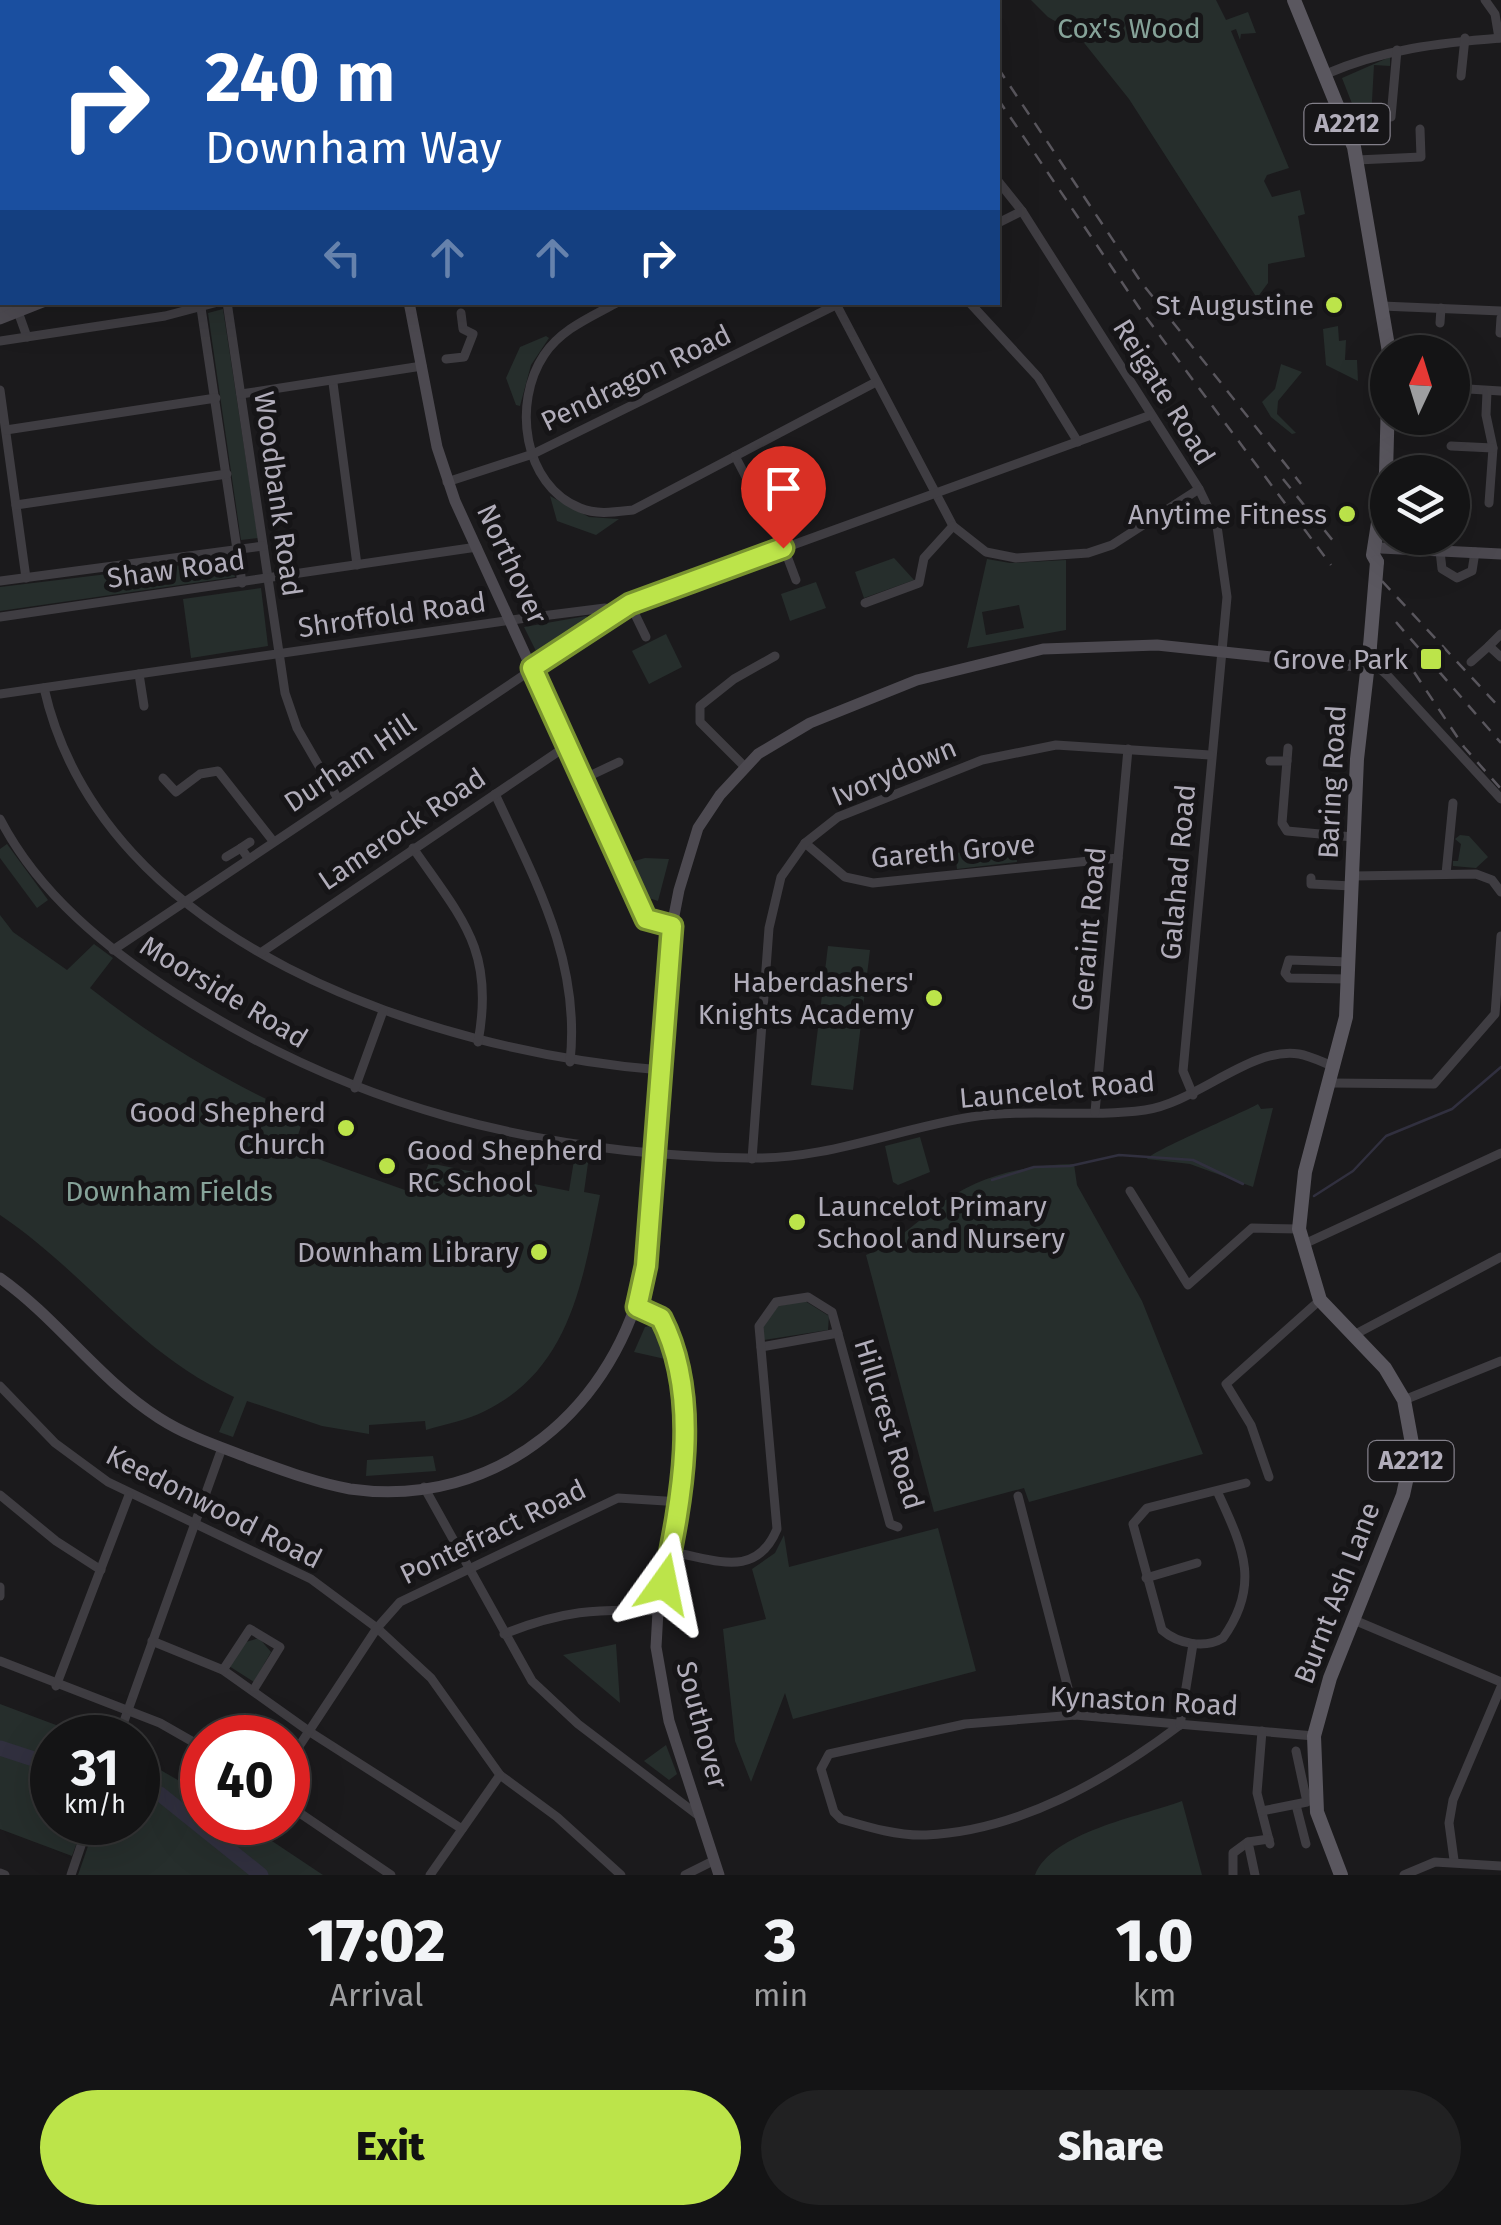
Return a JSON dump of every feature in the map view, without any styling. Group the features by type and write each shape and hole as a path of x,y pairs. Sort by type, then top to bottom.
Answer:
{"main road":[{"name":"A2212","path":"1294,0 1326,74 1356,160 1386,335"},
{"name":"Baring Road","path":"1335,1066 1346,1017 1353,837 1377,555"},
{"name":"Burnt Ash Lane","path":"1335,1066 1306,1172 1299,1229 1302,1245 1320,1300 1385,1368 1404,1400 1413,1449 1403,1495 1319,1709 1314,1736 1317,1812 1341,1875"}],"street":[{"path":"1326,74 1397,50 1464,38 1500,38 1495,14 1485,0"},
{"path":"1461,76 1464,38"},
{"path":"1392,117 1397,50"},
{"path":"1356,160 1421,157 1420,129"},
{"name":"Reigate Road","path":"1000,184 1022,211 1199,489 1217,526 1227,597 1221,650"},
{"path":"1000,222 1022,211"},
{"path":"0,341 210,305"},
{"name":"Woodbank Road","path":"227,305 279,654 297,728 338,798"},
{"name":"Northover","path":"410,305 447,482 646,919 672,926"},
{"path":"609,305 554,342 541,358 526,408 533,454 544,482 564,500 602,513 633,510 876,382"},
{"name":"Pendragon Road","path":"447,482 533,454 833,305"},
{"path":"838,305 954,526 970,544 1000,556 1088,553 1112,545 1199,489"},
{"path":"972,305 1038,377 1078,442"},
{"path":"0,309 17,306"},
{"path":"0,319 17,306"},
{"path":"17,306 27,337"},
{"path":"1382,306 1501,315 1500,334"},
{"name":"Woodbank Road","path":"202,308 242,582"},
{"path":"1440,323 1441,308"},
{"path":"240,394 333,383 464,357 474,334 464,329 461,313"},
{"path":"333,383 357,565"},
{"path":"1470,389 1501,391"},
{"path":"0,390 26,578"},
{"path":"1486,390 1493,448 1489,502"},
{"path":"6,430 216,398"},
{"path":"613,615 630,604 1152,415"},
{"path":"1451,446 1493,448"},
{"path":"735,456 784,548 796,580"},
{"path":"16,505 227,474"},
{"path":"866,603 919,583 924,558 954,526"},
{"path":"0,581 263,546"},
{"name":"Shaw Road","path":"0,617 477,547"},
{"path":"1470,552 1501,554"},
{"path":"1440,555 1442,570 1452,577 1472,571 1475,552"},
{"path":"630,604 646,637"},
{"name":"Shroffold Road","path":"0,694 605,608 613,615"},
{"name":"Durham Hill","path":"113,950 613,615"},
{"path":"1471,662 1501,634"},
{"path":"0,1278 38,1308 117,1388 161,1419 222,1448 332,1485 380,1491 424,1487 484,1471 558,1429 608,1370 637,1307 646,1266 672,926 686,860 698,828 745,767 768,746 810,724 955,667 1043,648 1084,645 1221,650 1381,670 1501,799"},
{"path":"1488,646 1501,657"},
{"name":"Galahad Road","path":"1193,1095 1183,1072 1221,650"},
{"path":"745,767 700,722 700,706 734,679 776,656"},
{"path":"139,674 144,706"},
{"path":"44,688 58,738 80,786 122,846 186,900 262,952 383,1011 478,1042 570,1062 662,1070"},
{"name":"Ivorydown","path":"752,1159 769,928 781,878 805,843 838,817 982,760 1056,745 1210,755"},
{"name":"Lamerock Road","path":"262,952 568,746"},
{"path":"1288,748 1284,832 1353,837"},
{"name":"Geraint Road","path":"1095,1112 1128,749"},
{"path":"1270,761 1287,762"},
{"path":"583,779 618,762"},
{"path":"176,792 200,774 218,771 273,841"},
{"path":"162,778 186,802"},
{"path":"495,794 554,921 568,972 570,1062"},
{"path":"1446,874 1454,804"},
{"name":"Moorside Road","path":"0,819 55,896 113,950 227,1026 354,1088 508,1134 654,1152"},
{"name":"Gareth Grove","path":"805,843 845,877 859,883 1118,858"},
{"path":"226,857 245,845 248,858"},
{"path":"414,848 477,948 486,1000 478,1042"},
{"path":"1353,881 1446,874 1485,876 1501,892"},
{"name":"Baring Road","path":"1311,884 1353,881"},
{"path":"1331,1082 1434,1084 1495,1014 1501,936"},
{"path":"1348,979 1289,978 1285,974 1289,960 1349,962"},
{"path":"354,1088 383,1011"},
{"name":"Launcelot Road","path":"654,1152 752,1159 817,1153 968,1117 1147,1110 1193,1095 1268,1056 1298,1054 1335,1066"},
{"path":"1302,1245 1501,1153"},
{"path":"1130,1191 1188,1285 1252,1228 1299,1229"},
{"path":"1352,1336 1501,1256"},
{"name":"Hillcrest Road","path":"671,1552 744,1564 768,1550 777,1529 759,1326 776,1302 808,1297 832,1312 890,1524 898,1528"},
{"path":"1268,1476 1251,1425 1226,1384 1320,1300"},
{"name":"Southover","path":"637,1307 661,1318 674,1359 682,1425 681,1502 658,1612 663,1698 719,1875"},
{"name":"Hillcrest Road","path":"761,1347 838,1333"},
{"path":"1404,1400 1501,1361"},
{"name":"Keedonwood Road","path":"0,1386 55,1444 129,1495 311,1578 377,1628 431,1678 500,1775 557,1816 620,1875"},
{"path":"125,1715 222,1448"},
{"path":"1217,1492 1240,1544 1246,1594 1223,1638 1192,1644 1172,1638 1162,1630 1133,1530 1146,1508 1246,1483"},
{"path":"424,1487 532,1681 578,1724 702,1819"},
{"path":"0,1495 56,1541 102,1570"},
{"path":"56,1686 129,1495"},
{"path":"1018,1496 1075,1715"},
{"name":"Pontefract Road","path":"310,1732 377,1628 400,1602 618,1498 681,1502"},
{"path":"1146,1578 1197,1563"},
{"path":"0,1587 0,1596"},
{"path":"504,1634 543,1618 592,1608 658,1612"},
{"path":"1354,1620 1501,1685 1453,1800 1449,1823 1454,1860"},
{"path":"223,1670 250,1629 280,1647 254,1689"},
{"path":"152,1641 223,1670 288,1715"},
{"path":"1180,1725 1192,1644"},
{"path":"0,1661 180,1734"},
{"name":"Kynaston Road","path":"1180,1725 1101,1779 998,1824 924,1835 881,1830 842,1819 834,1812 821,1769 828,1754 965,1724 1075,1715 1314,1736"},
{"path":"1233,1875 1234,1853 1248,1842 1269,1841 1257,1793 1262,1731"},
{"path":"310,1732 462,1828"},
{"path":"1262,1812 1306,1802 1296,1752"},
{"path":"430,1875 500,1775"},
{"path":"667,1791 689,1778"},
{"path":"1296,1804 1306,1844"},
{"path":"310,1819 391,1875"},
{"path":"1248,1842 1255,1875"},
{"path":"71,1875 81,1845"},
{"path":"685,1875 714,1860"},
{"path":"1404,1875 1454,1860 1501,1866"}],"green space":[{"name":"Cox's Wood","path":"1031,0 1216,0 1226,20 1248,12 1256,33 1241,34 1240,40 1236,29 1231,31 1289,168 1267,175 1264,181 1272,197 1300,190 1305,214 1298,216 1305,257 1268,264 1268,283 1257,298 1129,99 1077,34 1048,17"},
{"path":"1390,57 1390,66 1374,65 1371,119 1382,125 1360,124 1342,78"},
{"path":"223,309 258,538 241,540 208,313"},
{"path":"1338,326 1339,341 1346,340 1345,360 1357,360 1358,381 1326,365 1323,329"},
{"path":"549,338 531,365 520,406 516,405 506,378 520,347"},
{"path":"1281,364 1302,372 1278,401 1277,414 1296,433 1292,434 1271,417 1262,402 1275,389"},
{"path":"550,496 589,517 619,519 596,535 557,521"},
{"path":"894,558 914,580 864,598 855,572"},
{"path":"232,559 235,577 0,611 0,587"},
{"path":"987,559 1010,563 1066,560 1066,630 967,648","holes":["1019,605 1024,628 986,635 982,612"]},
{"path":"816,582 826,608 790,621 781,594"},
{"path":"261,588 268,646 191,658 183,599"},
{"path":"586,616 591,621 543,655 537,653 524,627"},
{"path":"666,634 682,667 649,684 632,651"},
{"path":"1469,836 1488,857 1476,868 1453,866 1461,844 1455,839"},
{"path":"7,844 48,900 37,908 0,858 0,849"},
{"path":"1016,847 1017,862 957,869 955,853"},
{"path":"669,859 658,901 646,897 631,862"},
{"name":"Downham Fields","path":"0,915 13,932 67,970 94,944 113,958 90,988 193,1059 304,1117 293,1150 416,1194 429,1163 569,1191 575,1154 589,1156 584,1192 600,1195 587,1258 568,1319 537,1371 514,1393 485,1411 426,1430 425,1421 369,1425 369,1434 322,1426 247,1401 233,1437 219,1432 234,1397 169,1358 0,1215"},
{"path":"828,946 870,950 853,1090 811,1085"},
{"path":"1258,1104 1261,1109 1273,1108 1253,1187 1190,1164 1147,1159 1164,1148"},
{"path":"920,1137 930,1172 898,1185 893,1182 885,1146"},
{"path":"1074,1164 1077,1185 1142,1301 1203,1454 1029,1502 1024,1488 934,1512 866,1255 894,1240 952,1196 984,1180 1019,1170"},
{"path":"805,1301 829,1316 828,1330 764,1340 762,1328 778,1306"},
{"path":"653,1325 665,1359 634,1352 645,1327"},
{"path":"433,1456 436,1471 366,1476 367,1460"},
{"path":"938,1528 976,1671 793,1719 785,1693 751,1782 735,1741 723,1629 766,1619 752,1569 775,1553 784,1535 789,1567"},
{"path":"259,1638 271,1652 254,1682 229,1666 246,1642"},
{"path":"616,1644 620,1703 563,1655"},
{"path":"0,1704 30,1715 30,1840 0,1829"},
{"path":"666,1745 677,1774 669,1780 644,1761"},
{"path":"160,1770 180,1781 180,1845 278,1845 323,1875 78,1875 88,1845 160,1845"},
{"path":"1182,1801 1202,1875 1035,1875 1044,1860 1078,1837"},
{"path":"43,1845 76,1845 72,1856"}],"waterway":[{"path":"1314,1196 1353,1171 1386,1136 1452,1109 1501,1067"},
{"path":"992,1180 1034,1167 1070,1166 1119,1155 1193,1160 1243,1184"},
{"path":"0,1748 30,1758"},
{"path":"160,1794 261,1875"}],"railway":[{"path":"1000,71 1141,282 1301,484"},
{"path":"1000,102 1140,309 1331,565"},
{"path":"1283,479 1334,542"},
{"path":"1382,581 1501,709"},
{"path":"1396,622 1501,743"},
{"path":"1402,654 1464,747 1501,789"}],"place":[{"name":"St Augustine","path":"1334,305"},
{"name":"Anytime Fitness","path":"1347,514"},
{"name":"Grove Park","path":"1431,659"},
{"name":"Haberdashers' Knights Academy","path":"934,998"},
{"name":"Good Shepherd Church","path":"346,1128"},
{"name":"Good Shepherd RC School","path":"387,1166"},
{"name":"Launcelot Primary School and Nursery","path":"797,1222"},
{"name":"Downham Library","path":"539,1252"}],"route":[{"path":"664,1584 681,1502 684,1459 679,1386 668,1331 661,1318 637,1307 646,1266 654,1179 672,926 646,919 532,668 630,604 783,548"}]}
